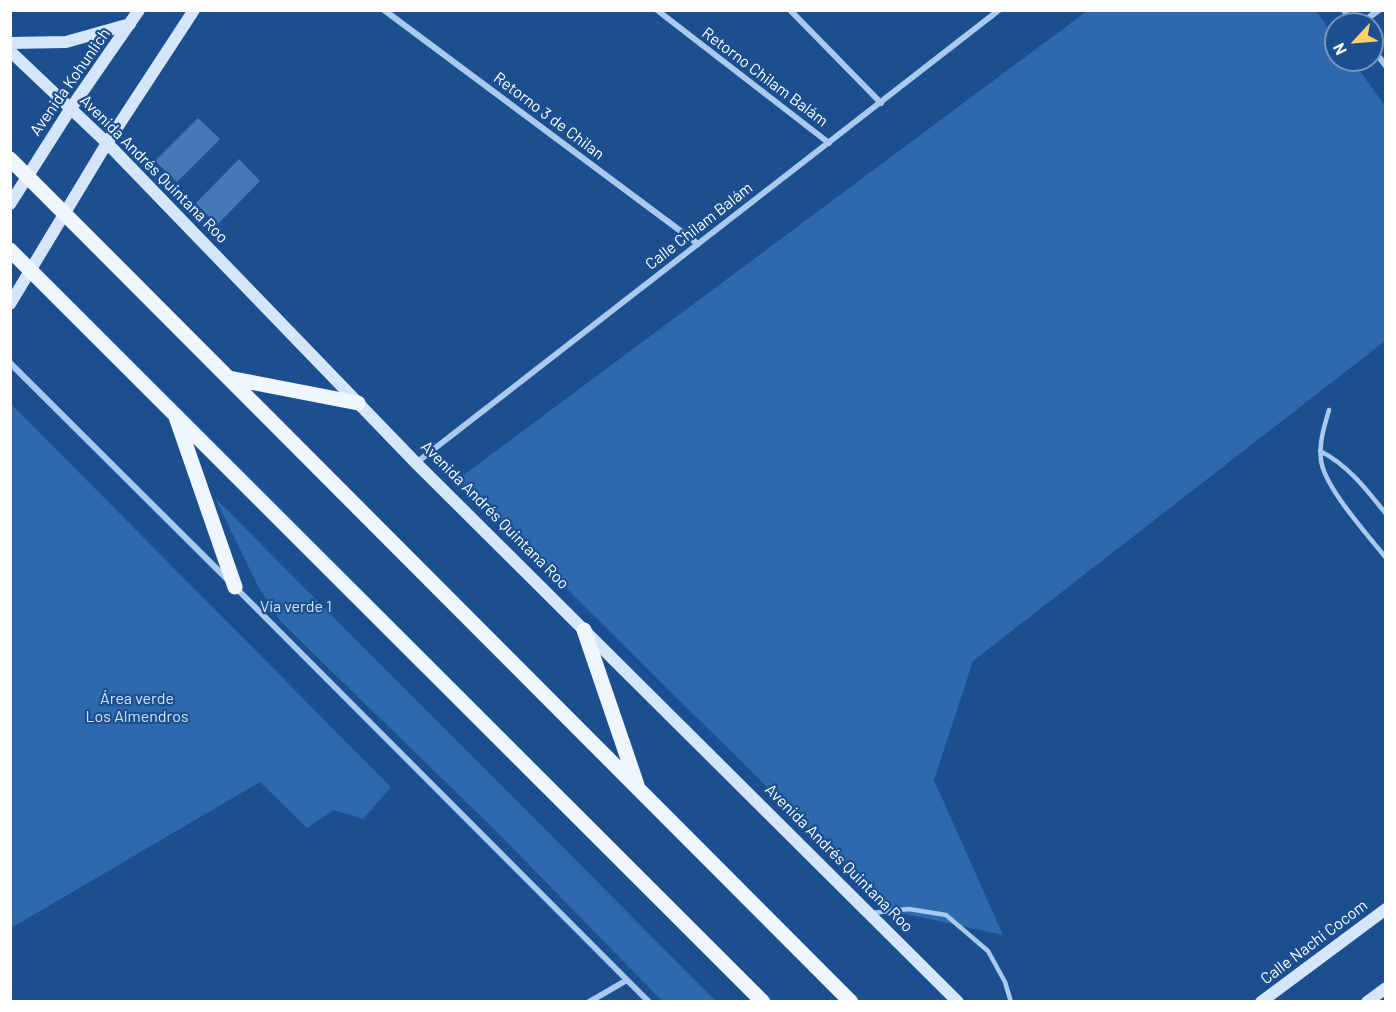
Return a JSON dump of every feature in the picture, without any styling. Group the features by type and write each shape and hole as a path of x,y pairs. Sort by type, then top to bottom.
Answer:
{"main road":[{"path":"10,159 62,214 229,378 851,1002"},
{"path":"10,250 763,1002"},
{"path":"229,378 358,403"},
{"path":"176,414 235,587"},
{"path":"584,630 638,788"}],"street":[{"name":"Avenida Kohunlich","path":"10,204 26,175 139,10"},
{"path":"10,304 106,143 194,10"},
{"name":"Retorno 3 de Chilan","path":"384,10 698,244"},
{"name":"Retorno Chilam Balám","path":"657,10 829,143"},
{"path":"790,10 881,102"},
{"name":"Calle Chilam Balám","path":"416,463 999,10"},
{"path":"10,43 66,42 130,24"},
{"name":"Avenida Andrés Quintana Roo","path":"10,51 106,143 416,463 958,1002"},
{"path":"10,363 649,1002"},
{"name":"Calle Nachi Cocom","path":"1261,1002 1386,909"},
{"path":"589,1002 627,980"},
{"path":"1367,1002 1386,988"}],"lane":[{"path":"1329,410 1320,440 1321,464 1337,496 1386,558"},
{"path":"1320,451 1336,459 1364,486 1386,514"},
{"path":"868,913 909,909 946,915 988,951 1005,982 1011,1002"}],"green space":[{"path":"1087,11 1316,11 1324,22 1324,72 1361,72 1385,106 1385,341 973,661 934,780 1003,935 892,911 457,480"},
{"name":"Área verde Los Almendros","path":"11,404 391,787 363,819 334,810 307,828 260,782 11,928"},
{"name":"Vía verde 1","path":"215,498 716,1001 662,1001 497,832 281,622 258,586"}],"building":[{"path":"198,118 220,139 177,182 155,161"},
{"path":"239,159 260,181 217,225 196,203"}]}
